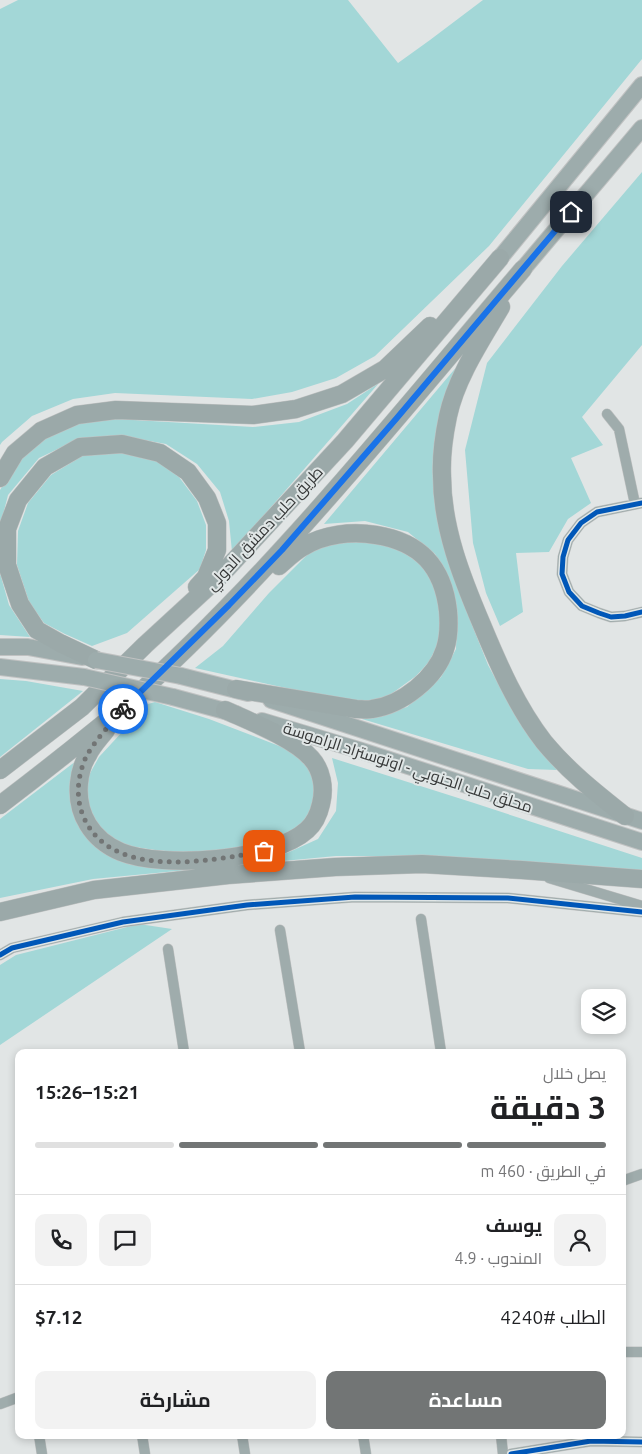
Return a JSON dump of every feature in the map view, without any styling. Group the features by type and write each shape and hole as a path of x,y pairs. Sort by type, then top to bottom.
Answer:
{"highway":[{"path":"0,478 15,453 41,431 77,415 116,410 253,415 296,409 342,394 385,369 500,258 642,85"},
{"name":"طريق حلب دمشق الدولي","path":"0,804 51,766 126,705 229,605 282,550 396,419 642,128"},
{"name":"طريق حلب دمشق الدولي","path":"0,770 82,707 145,645 220,576 345,441 500,258"},
{"path":"523,268 475,351 460,381 448,414 442,476 445,509 452,542 468,594 511,691 544,741 582,782 634,816"},
{"path":"96,660 37,630 20,604 7,565 7,529 18,500 45,467 80,447 122,444 160,453 188,472 207,498 217,523 217,550 206,577 145,645"},
{"path":"229,605 302,548 316,540 329,536 363,533 405,542 428,560 442,581 449,621 446,648 428,677 415,689 388,705 372,709 356,709 236,689"},
{"name":"محلق حلب الجنوبي - اوتوستراد الراموسة","path":"0,646 28,647 181,676 236,689 634,816 642,821"},
{"name":"محلق حلب الجنوبي - اوتوستراد الراموسة","path":"0,667 84,678 174,696 362,751 642,842"},
{"path":"126,705 87,755 81,770 78,800 80,810 86,823 95,835 107,845 139,858 173,862 218,859 264,851 284,844 307,830 316,820 320,809 323,796 323,782 318,768 311,758 296,746 264,728 225,710"},
{"path":"0,912 94,890 228,875 335,867 422,864 642,879"}],"street":[{"path":"607,414 620,429 639,503 597,512 581,523 568,540 563,557 562,574 569,592 582,606 598,614 625,616 642,612"},
{"path":"522,870 642,906"},
{"path":"0,955 12,948 123,922 248,905 355,897 508,898 642,912"},
{"path":"421,919 441,1049"},
{"path":"280,930 300,1049"},
{"path":"168,949 184,1049"},
{"path":"626,1180 642,1174"},
{"path":"626,1352 642,1352"},
{"path":"0,1404 15,1398"},
{"path":"40,1439 42,1454"},
{"path":"143,1439 145,1454"},
{"path":"243,1439 245,1454"},
{"path":"364,1439 366,1454"},
{"path":"501,1439 503,1454"},
{"path":"511,1454 591,1441 642,1442"}],"shaded area":[{"path":"18,0 348,0 398,63 483,0 642,0 642,59 489,246 375,356 336,378 292,392 252,399 115,393 73,399 32,416 0,445 0,9"},
{"path":"642,172 642,345 582,417 603,445 571,458 591,503 568,519 549,552 516,553 523,612 500,626 486,593 473,543 465,450 487,363 562,266"},
{"path":"464,358 445,406 434,443 434,485 456,579 488,665 511,707 557,770 528,769 362,719 407,707 441,677 456,649 457,611 453,589 435,554 408,532 365,521 324,524"},
{"path":"379,383 232,552 229,521 220,492 197,464 166,444 122,436 79,439 39,458 8,495 0,527 0,490 20,457 44,438 79,422 117,419 253,427 299,422 347,404"},
{"path":"120,452 157,461 179,477 197,501 206,525 206,550 200,569 127,633 92,646 44,623 29,602 17,565 18,531 28,503 51,475 82,456"},
{"path":"339,541 375,542 400,550 429,570 440,590 441,626 437,646 429,662 416,676 387,697 372,702 345,701 195,668 223,646 269,593 309,553 323,545"},
{"path":"0,573 9,605 30,637 0,635"},
{"path":"0,679 26,681 83,691 0,757"},
{"path":"155,702 209,719 287,749 309,764 315,786 312,808 300,826 279,838 240,848 188,853 128,846 109,836 97,825 88,811 85,794 89,775 99,757 148,704"},
{"path":"332,758 642,858 642,871 426,856 336,856 93,879 0,898 0,819 76,761 93,841 128,864 170,868 221,865 287,853 318,839 336,811 338,783"},
{"path":"139,924 172,929 0,1045 0,965 16,955"}],"cycle path":[{"path":"642,503 597,512 581,523 568,540 563,557 562,574 569,592 582,606 611,617 642,612"},
{"path":"0,955 12,948 123,922 247,905 355,897 508,898 642,912"},
{"path":"511,1454 591,1441 642,1442"}],"way so far":[{"path":"123,709 87,755 81,770 78,800 80,810 86,823 95,835 107,845 121,852 156,861 192,862 264,851"}],"route":[{"path":"123,709 282,550 396,419 571,212"}]}
